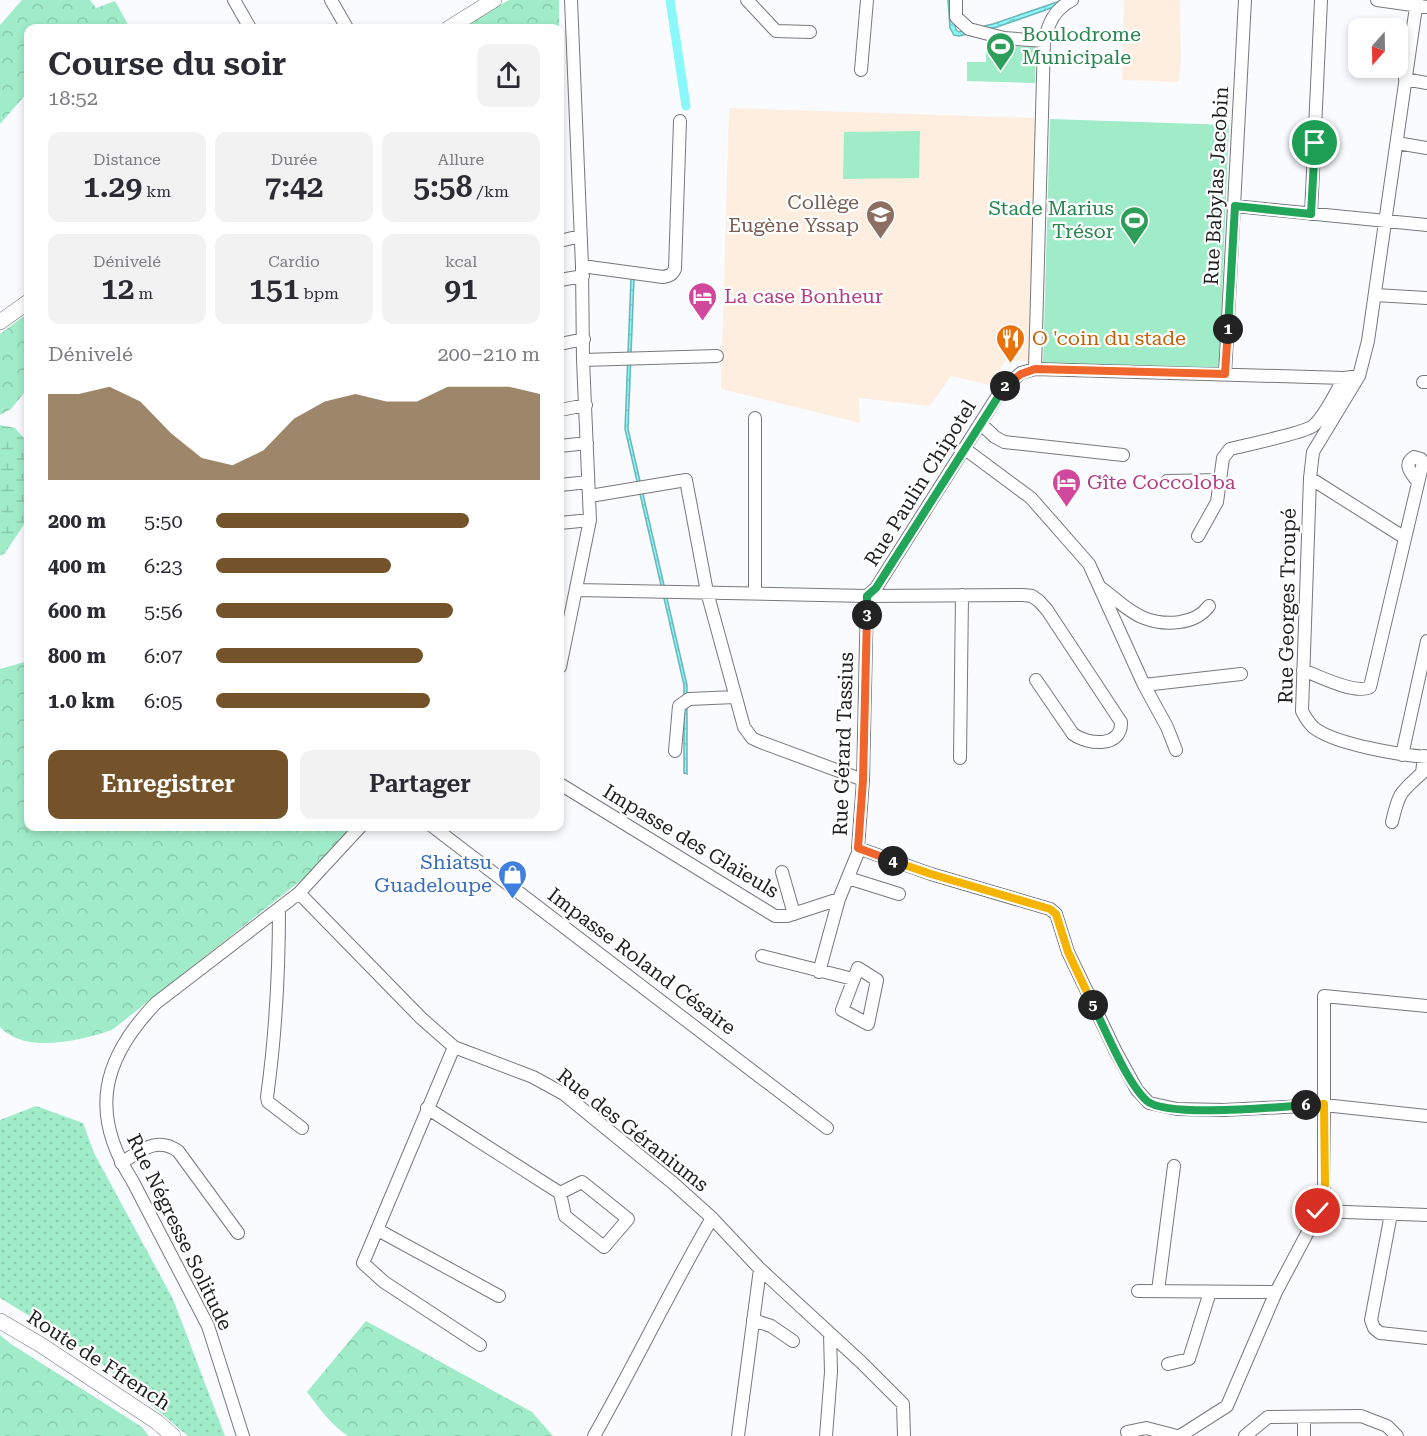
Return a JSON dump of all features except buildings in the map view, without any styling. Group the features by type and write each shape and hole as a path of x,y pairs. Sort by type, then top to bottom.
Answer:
{"main road":[{"path":"455,24 494,0"},
{"path":"0,322 24,305"},
{"name":"Route de Ffrench","path":"0,1321 157,1422 173,1436"}],"street":[{"path":"234,0 248,24"},
{"path":"331,0 345,24"},
{"path":"565,621 576,590 590,520 583,360 583,271 571,0"},
{"path":"747,0 776,31 810,32"},
{"path":"861,70 867,0"},
{"path":"956,0 956,17 969,29 1004,38 1044,41"},
{"path":"1035,369 1044,41 1050,20 1056,11 1072,0"},
{"name":"Rue Babylas Jacobin","path":"1225,374 1245,0"},
{"path":"1311,214 1321,0"},
{"path":"1377,0 1420,4"},
{"name":"Rue Georges Troupé","path":"1420,4 1396,143 1368,341 1359,376 1313,452 1310,478 1302,711 1314,728 1333,738 1402,755 1425,756"},
{"path":"1406,79 1427,83"},
{"path":"564,278 583,271 663,277 673,273 675,269 680,121"},
{"path":"1396,143 1427,148"},
{"path":"1235,206 1427,225"},
{"path":"564,240 580,236"},
{"path":"1375,295 1427,297"},
{"path":"564,343 584,339"},
{"path":"583,360 717,356"},
{"name":"Rue Paulin Chipotel","path":"576,590 867,596 876,588 1002,389 1013,378 1035,369 1344,378 1359,376"},
{"path":"1198,536 1218,502 1223,458 1226,452 1265,439 1306,430 1313,426 1321,417 1344,378"},
{"path":"564,409 586,405"},
{"path":"755,418 755,593"},
{"path":"981,424 1004,442 1123,455"},
{"path":"564,446 587,443"},
{"path":"965,448 1030,498 1089,564 1176,750"},
{"path":"1310,478 1405,538"},
{"path":"590,496 686,480 707,592 744,727 752,738 863,780"},
{"path":"1167,481 1221,480"},
{"path":"564,485 588,482"},
{"path":"1303,670 1360,690 1370,687 1418,482"},
{"path":"564,523 590,520"},
{"path":"1101,588 1142,618 1158,621 1192,620 1199,617 1209,606"},
{"path":"867,596 1023,594 1032,596 1039,601 1121,723 1120,732 1108,742 1078,738 1036,680"},
{"path":"960,758 962,595"},
{"name":"Rue Gérard Tassius","path":"867,596 863,780 858,848 931,874 1050,909 1056,914 1068,952 1116,1052 1137,1090 1149,1103 1177,1109 1200,1110 1324,1104"},
{"path":"1402,755 1427,641"},
{"path":"1144,685 1241,674"},
{"path":"675,751 679,706 689,699 735,697"},
{"path":"1392,822 1398,797 1406,786 1422,772 1425,756"},
{"name":"Impasse des Glaïeuls","path":"564,786 775,916 787,916 839,899"},
{"name":"Rue Négresse Solitude","path":"243,1436 208,1326 121,1163 111,1138 106,1114 107,1085 118,1052 140,1020 202,966 299,893 356,831"},
{"name":"Impasse Roland Césaire","path":"439,831 827,1128"},
{"path":"819,972 839,899 857,855"},
{"path":"782,872 794,914"},
{"path":"848,878 899,894"},
{"name":"Rue des Géraniums","path":"299,893 421,1018 454,1047 533,1077 564,1094 673,1183 903,1404 904,1436"},
{"path":"279,909 277,1021 267,1097 268,1102 302,1128"},
{"path":"762,956 853,979"},
{"path":"1127,1432 1146,1428 1178,1436 1227,1406 1276,1292 1318,1211 1325,1185 1324,996 1427,1006"},
{"path":"454,1047 363,1263 384,1282 480,1345"},
{"path":"1324,1104 1427,1116"},
{"path":"427,1108 560,1192 565,1216 604,1247 628,1219 582,1182 560,1192"},
{"path":"121,1163 153,1144 168,1144 178,1151 238,1233"},
{"path":"1158,1291 1174,1166"},
{"path":"1318,1211 1427,1215"},
{"path":"1391,1214 1371,1320 1374,1328 1380,1333 1427,1338"},
{"path":"594,1436 652,1323 711,1218"},
{"path":"378,1230 499,1296"},
{"path":"738,1436 760,1269"},
{"path":"1138,1291 1276,1292"},
{"path":"1168,1364 1189,1359 1210,1292"},
{"path":"753,1320 771,1326 793,1341"},
{"path":"826,1436 831,1372 830,1334"},
{"path":"1245,1436 1268,1417 1361,1416 1387,1426 1396,1436"},
{"path":"1304,1417 1304,1436"}],"shaded area":[{"path":"1124,0 1180,0 1179,82 1122,80"},
{"name":"Collège Eugène Yssap","path":"729,108 1037,118 1030,362 1006,360 990,385 951,376 930,406 859,398 860,423 721,389"}],"green space":[{"path":"22,0 90,0 96,8 115,1 128,24 24,24 24,97 0,124 0,25"},
{"path":"509,0 559,0 559,24 466,24"},
{"name":"Boulodrome Municipale","path":"986,45 1036,47 1035,83 967,81 967,62 986,62"},
{"name":"Stade Marius Trésor","path":"1050,119 1229,125 1219,368 1043,364"},
{"path":"920,131 919,178 843,179 844,132"},
{"path":"24,316 24,393 11,409 0,415 0,334"},
{"path":"0,425 15,428 24,438 24,523 5,553 0,556"},
{"path":"24,662 24,831 348,831 304,878 112,1030 85,1038 54,1043 24,1041 11,1036 0,1027 0,669"},
{"path":"36,1106 83,1123 94,1153 173,1299 225,1436 188,1436 88,1352 0,1298 0,1120"},
{"path":"366,1321 532,1412 553,1436 348,1436 331,1421 307,1392"},
{"path":"0,1335 142,1427 149,1436 0,1436"}],"water":[{"path":"948,0 951,0 956,30 959,32 993,24 1063,0 1074,0 997,27 959,36 954,35 950,28"},
{"path":"631,278 634,279 628,429 687,685 687,774 684,773 684,685 625,429"}],"waterway":[{"path":"670,0 686,106"}],"place":[{"name":"Boulodrome Municipale","path":"1001,72"},
{"name":"Collège Eugène Yssap","path":"880,240"},
{"name":"Stade Marius Trésor","path":"1135,246"},
{"name":"La case Bonheur","path":"703,322"},
{"name":"O 'coin du stade","path":"1011,364"},
{"name":"Gîte Coccoloba","path":"1066,508"},
{"name":"Shiatsu Guadeloupe","path":"513,900"}],"route":[{"path":"1315,143 1311,214 1235,206 1225,374 1035,369 1013,378 1002,389 873,593 867,596 863,780 858,848 931,874 1050,909 1056,914 1068,952 1116,1052 1137,1090 1149,1103 1177,1109 1224,1110 1324,1104 1325,1185 1324,1196 1318,1211"}]}
